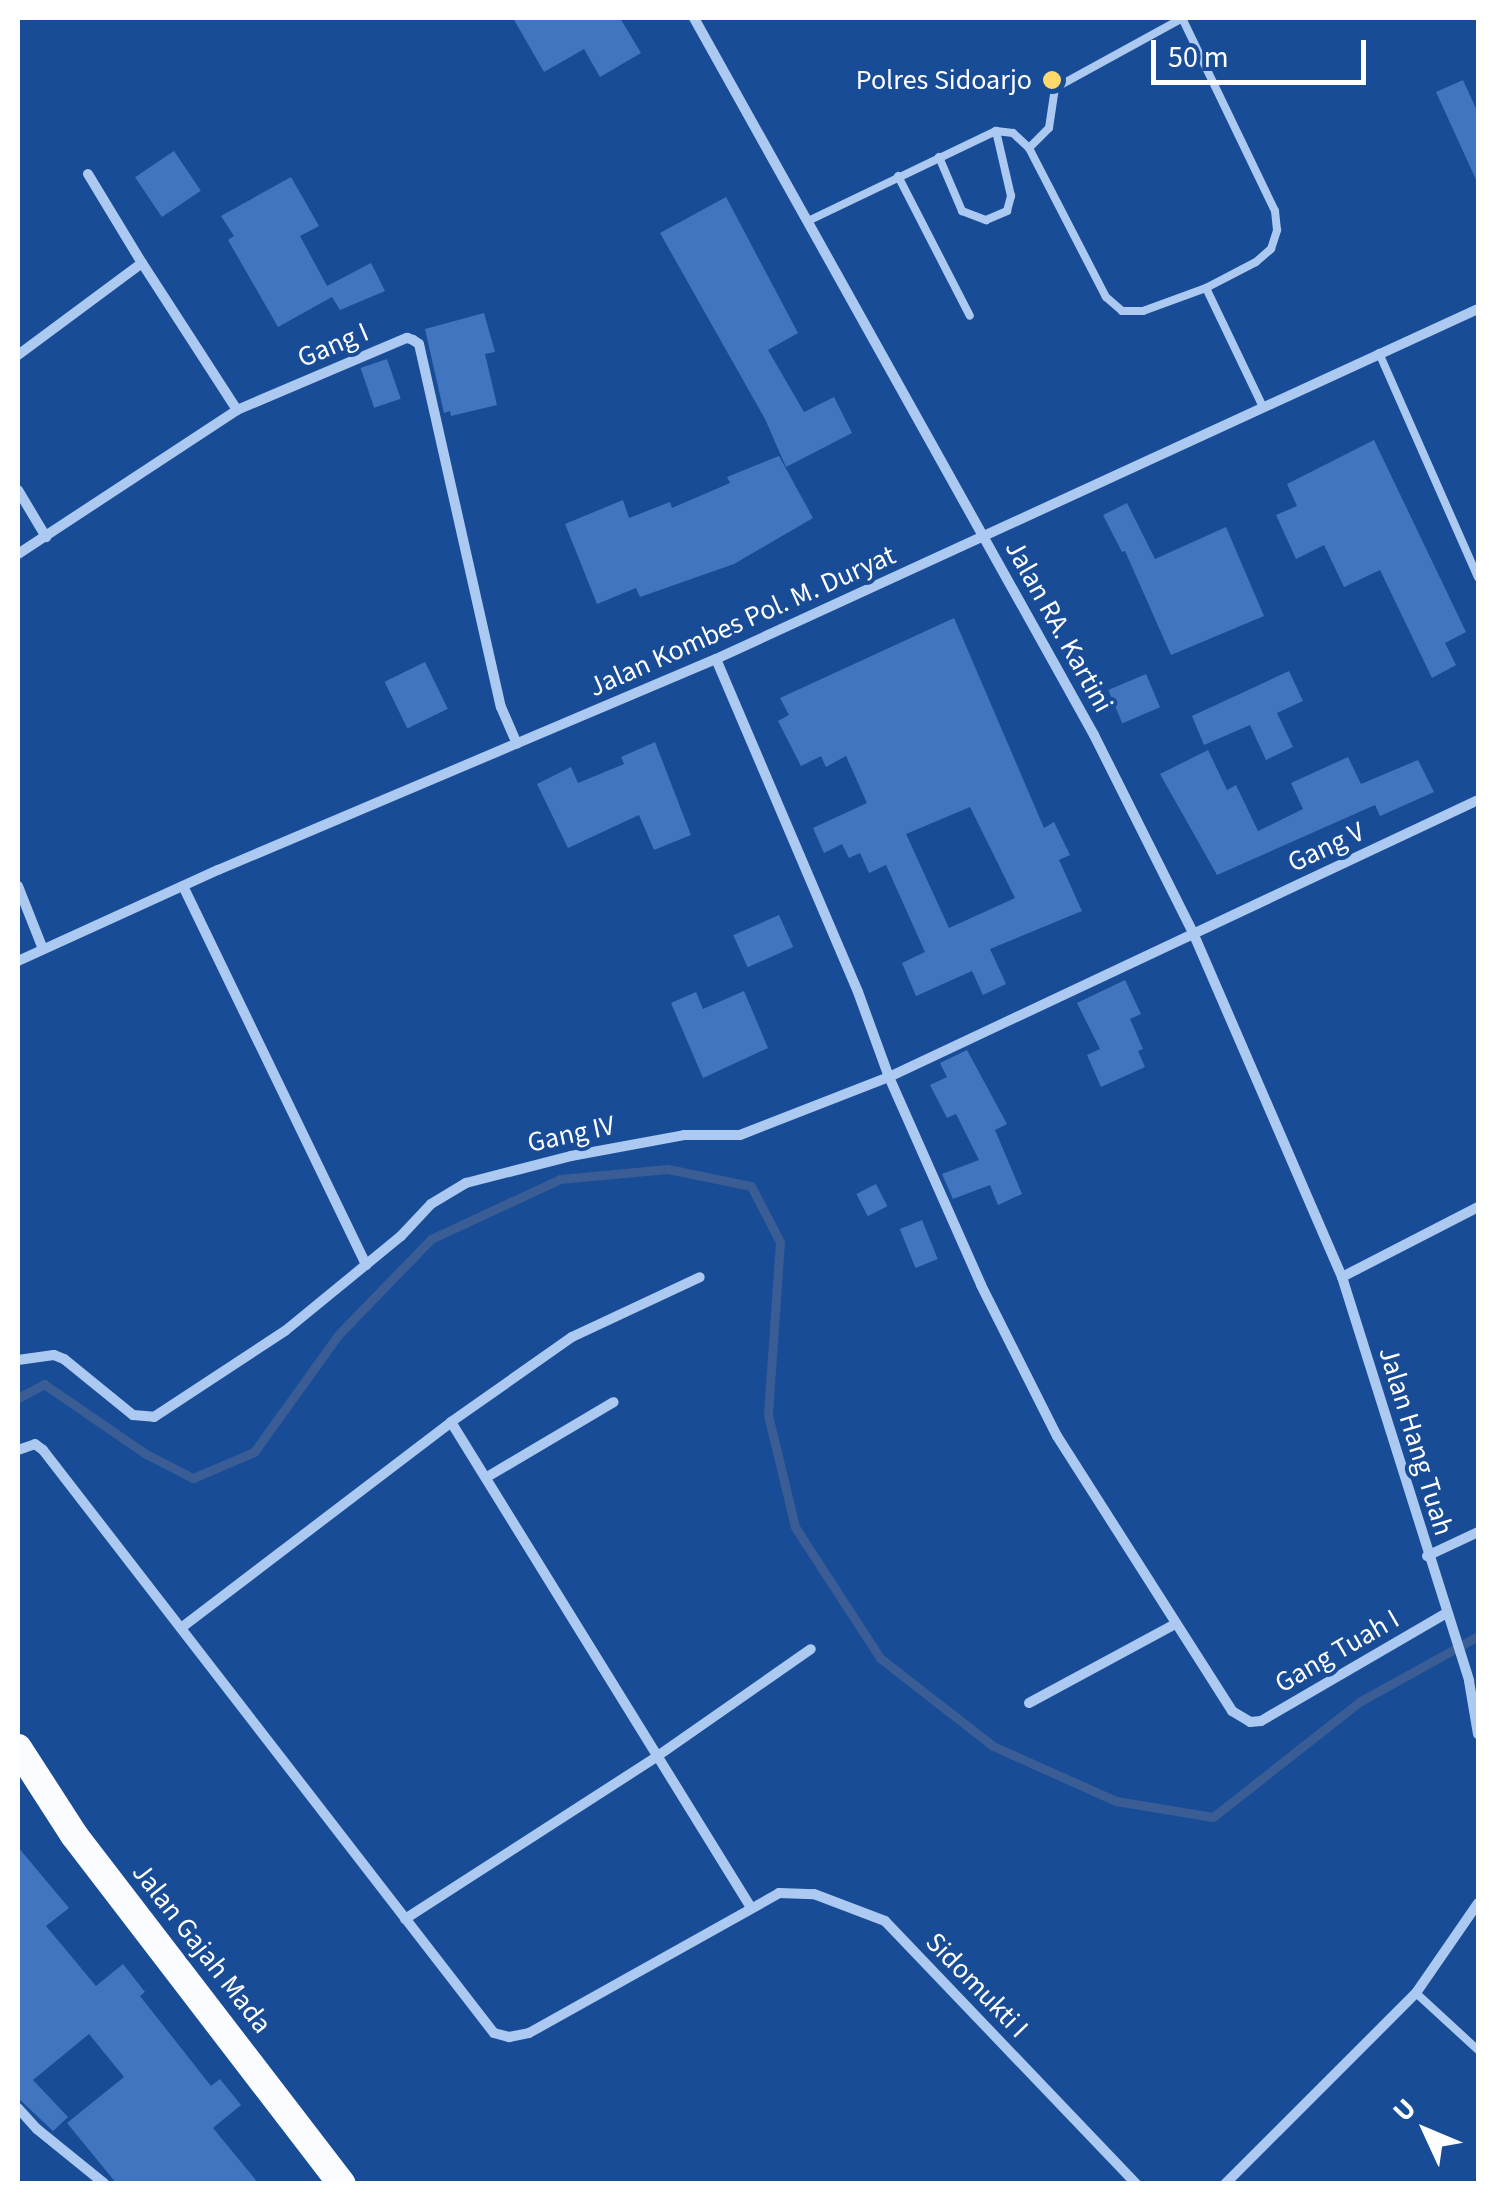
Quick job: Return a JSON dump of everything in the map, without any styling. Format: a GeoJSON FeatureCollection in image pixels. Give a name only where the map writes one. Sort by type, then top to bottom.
{"type":"FeatureCollection","features":[{"type":"Feature","properties":{"kind":"highway","name":"Jalan Gajah Mada"},"geometry":{"type":"LineString","coordinates":[[18,1748],[74,1835],[342,2184]]}},
{"type":"Feature","properties":{"kind":"street","name":"Jalan RA. Kartini"},"geometry":{"type":"LineString","coordinates":[[694,18],[1094,735],[1194,935],[1342,1277]]}},
{"type":"Feature","properties":{"kind":"street"},"geometry":{"type":"LineString","coordinates":[[88,174],[237,410]]}},
{"type":"Feature","properties":{"kind":"street"},"geometry":{"type":"LineString","coordinates":[[18,355],[142,263]]}},
{"type":"Feature","properties":{"kind":"street","name":"Jalan Kombes Pol. M. Duryat"},"geometry":{"type":"LineString","coordinates":[[18,961],[183,886],[716,659],[1478,308]]}},
{"type":"Feature","properties":{"kind":"street","name":"Gang I"},"geometry":{"type":"LineString","coordinates":[[18,554],[237,410],[407,338],[419,344],[501,707],[516,744]]}},
{"type":"Feature","properties":{"kind":"street"},"geometry":{"type":"LineString","coordinates":[[18,490],[46,536]]}},
{"type":"Feature","properties":{"kind":"street"},"geometry":{"type":"LineString","coordinates":[[716,659],[858,992],[888,1077],[981,1285],[1057,1436],[1175,1624],[1029,1702]]}},
{"type":"Feature","properties":{"kind":"street","name":"Gang V"},"geometry":{"type":"LineString","coordinates":[[1194,935],[1478,800]]}},
{"type":"Feature","properties":{"kind":"street"},"geometry":{"type":"LineString","coordinates":[[18,886],[43,949]]}},
{"type":"Feature","properties":{"kind":"street"},"geometry":{"type":"LineString","coordinates":[[183,886],[366,1265]]}},
{"type":"Feature","properties":{"kind":"street","name":"Gang IV"},"geometry":{"type":"LineString","coordinates":[[18,1360],[54,1355],[64,1359],[134,1415],[154,1418],[285,1332],[366,1265],[431,1204],[484,1176],[684,1135],[740,1135],[888,1077],[1194,935]]}},
{"type":"Feature","properties":{"kind":"street"},"geometry":{"type":"LineString","coordinates":[[1342,1277],[1478,1206]]}},
{"type":"Feature","properties":{"kind":"street"},"geometry":{"type":"LineString","coordinates":[[181,1628],[451,1422],[572,1338],[700,1277]]}},
{"type":"Feature","properties":{"kind":"street","name":"Jalan Hang Tuah"},"geometry":{"type":"LineString","coordinates":[[1342,1277],[1469,1682],[1478,1734]]}},
{"type":"Feature","properties":{"kind":"street"},"geometry":{"type":"LineString","coordinates":[[487,1477],[614,1402]]}},
{"type":"Feature","properties":{"kind":"street"},"geometry":{"type":"LineString","coordinates":[[451,1422],[750,1906]]}},
{"type":"Feature","properties":{"kind":"street"},"geometry":{"type":"LineString","coordinates":[[18,1450],[35,1444],[43,1450],[405,1920],[658,1756],[811,1648]]}},
{"type":"Feature","properties":{"kind":"street"},"geometry":{"type":"LineString","coordinates":[[1428,1556],[1478,1532]]}},
{"type":"Feature","properties":{"kind":"street","name":"Gang Tuah I"},"geometry":{"type":"LineString","coordinates":[[1175,1624],[1232,1711],[1250,1722],[1261,1721],[1445,1614]]}},
{"type":"Feature","properties":{"kind":"street","name":"Sidomukti I"},"geometry":{"type":"LineString","coordinates":[[405,1920],[483,2024],[509,2036],[529,2032],[750,1906],[778,1893],[814,1894],[885,1921],[1136,2184]]}},
{"type":"Feature","properties":{"kind":"street"},"geometry":{"type":"LineString","coordinates":[[1225,2184],[1416,1993],[1478,1903]]}},
{"type":"Feature","properties":{"kind":"street"},"geometry":{"type":"LineString","coordinates":[[18,2108],[37,2129],[106,2184]]}},
{"type":"Feature","properties":{"kind":"lane"},"geometry":{"type":"LineString","coordinates":[[808,221],[996,132],[1013,133],[1028,148],[1106,297],[1122,310],[1143,310],[1206,288],[1256,262],[1270,248],[1277,230],[1275,212],[1182,18],[1056,88],[1049,128],[1028,148]]}},
{"type":"Feature","properties":{"kind":"lane"},"geometry":{"type":"LineString","coordinates":[[939,157],[962,211],[986,220],[1007,211],[1010,196],[996,132]]}},
{"type":"Feature","properties":{"kind":"lane"},"geometry":{"type":"LineString","coordinates":[[898,176],[970,316]]}},
{"type":"Feature","properties":{"kind":"lane"},"geometry":{"type":"LineString","coordinates":[[1206,288],[1262,405]]}},
{"type":"Feature","properties":{"kind":"lane"},"geometry":{"type":"LineString","coordinates":[[1379,353],[1478,577]]}},
{"type":"Feature","properties":{"kind":"lane"},"geometry":{"type":"LineString","coordinates":[[1416,1993],[1478,2050]]}},
{"type":"Feature","properties":{"kind":"building"},"geometry":{"type":"Polygon","coordinates":[[[513,18],[620,18],[641,53],[600,77],[584,49],[544,72],[513,18]]]}},
{"type":"Feature","properties":{"kind":"building"},"geometry":{"type":"Polygon","coordinates":[[[1463,80],[1478,113],[1478,184],[1436,92],[1463,80]]]}},
{"type":"Feature","properties":{"kind":"building"},"geometry":{"type":"Polygon","coordinates":[[[174,151],[201,191],[162,217],[135,177],[174,151]]]}},
{"type":"Feature","properties":{"kind":"building"},"geometry":{"type":"Polygon","coordinates":[[[291,177],[319,226],[300,236],[327,286],[371,263],[385,291],[340,310],[332,297],[278,327],[228,240],[234,236],[221,216],[291,177]]]}},
{"type":"Feature","properties":{"kind":"building"},"geometry":{"type":"Polygon","coordinates":[[[726,197],[798,333],[768,350],[804,412],[834,397],[852,433],[786,467],[765,419],[660,233],[726,197]]]}},
{"type":"Feature","properties":{"kind":"building"},"geometry":{"type":"Polygon","coordinates":[[[484,313],[495,352],[485,354],[497,405],[451,416],[450,411],[444,413],[425,329],[484,313]]]}},
{"type":"Feature","properties":{"kind":"building"},"geometry":{"type":"Polygon","coordinates":[[[387,359],[401,399],[374,408],[361,368],[387,359]]]}},
{"type":"Feature","properties":{"kind":"building"},"geometry":{"type":"Polygon","coordinates":[[[1374,440],[1466,632],[1445,643],[1456,665],[1432,678],[1380,570],[1344,587],[1324,545],[1296,559],[1276,515],[1297,506],[1287,484],[1374,440]]]}},
{"type":"Feature","properties":{"kind":"building"},"geometry":{"type":"Polygon","coordinates":[[[779,456],[813,518],[734,564],[640,597],[636,588],[597,604],[565,524],[623,500],[629,518],[670,502],[672,508],[730,483],[727,477],[779,456]]]}},
{"type":"Feature","properties":{"kind":"building"},"geometry":{"type":"Polygon","coordinates":[[[1127,503],[1155,559],[1226,527],[1264,616],[1171,655],[1125,551],[1122,552],[1103,515],[1127,503]]]}},
{"type":"Feature","properties":{"kind":"building"},"geometry":{"type":"Polygon","coordinates":[[[954,618],[1044,828],[1054,822],[1070,855],[1059,860],[1082,911],[990,949],[1006,984],[983,995],[972,971],[916,996],[902,963],[925,952],[886,865],[869,873],[860,853],[849,858],[842,844],[824,853],[813,828],[867,803],[846,756],[826,767],[821,756],[801,766],[778,721],[789,715],[780,698],[954,618]],[[970,807],[906,834],[949,928],[1015,898],[970,807]]]}},
{"type":"Feature","properties":{"kind":"building"},"geometry":{"type":"Polygon","coordinates":[[[425,662],[448,709],[407,728],[385,682],[425,662]]]}},
{"type":"Feature","properties":{"kind":"building"},"geometry":{"type":"Polygon","coordinates":[[[1289,671],[1303,701],[1277,713],[1293,747],[1266,760],[1250,725],[1204,745],[1192,716],[1289,671]]]}},
{"type":"Feature","properties":{"kind":"building"},"geometry":{"type":"Polygon","coordinates":[[[1146,674],[1160,707],[1122,723],[1108,690],[1146,674]]]}},
{"type":"Feature","properties":{"kind":"building"},"geometry":{"type":"Polygon","coordinates":[[[655,742],[691,835],[654,850],[639,815],[568,848],[537,784],[571,767],[578,783],[624,764],[621,757],[655,742]]]}},
{"type":"Feature","properties":{"kind":"building"},"geometry":{"type":"Polygon","coordinates":[[[1208,750],[1227,790],[1236,785],[1258,831],[1303,809],[1291,783],[1348,757],[1361,784],[1418,760],[1434,792],[1380,816],[1375,805],[1217,875],[1160,774],[1208,750]]]}},
{"type":"Feature","properties":{"kind":"building"},"geometry":{"type":"Polygon","coordinates":[[[779,915],[793,947],[748,967],[733,935],[779,915]]]}},
{"type":"Feature","properties":{"kind":"building"},"geometry":{"type":"Polygon","coordinates":[[[1125,980],[1141,1014],[1130,1019],[1143,1049],[1138,1051],[1145,1067],[1101,1087],[1087,1055],[1100,1049],[1077,1003],[1125,980]]]}},
{"type":"Feature","properties":{"kind":"building"},"geometry":{"type":"Polygon","coordinates":[[[744,991],[768,1048],[703,1078],[671,1003],[696,992],[703,1009],[744,991]]]}},
{"type":"Feature","properties":{"kind":"building"},"geometry":{"type":"Polygon","coordinates":[[[967,1050],[1007,1124],[995,1130],[1022,1194],[998,1205],[990,1185],[953,1199],[942,1174],[979,1160],[956,1114],[947,1118],[930,1085],[947,1077],[940,1063],[967,1050]]]}},
{"type":"Feature","properties":{"kind":"building"},"geometry":{"type":"Polygon","coordinates":[[[876,1184],[887,1206],[868,1216],[856,1194],[876,1184]]]}},
{"type":"Feature","properties":{"kind":"building"},"geometry":{"type":"Polygon","coordinates":[[[922,1220],[938,1259],[915,1268],[900,1229],[922,1220]]]}},
{"type":"Feature","properties":{"kind":"building"},"geometry":{"type":"Polygon","coordinates":[[[18,1847],[69,1908],[46,1926],[96,1986],[123,1964],[145,1992],[140,1996],[211,2086],[220,2079],[241,2105],[213,2128],[259,2184],[117,2184],[67,2123],[124,2077],[89,2034],[33,2080],[68,2117],[53,2131],[18,2098],[18,1847]]]}},
{"type":"Feature","properties":{"kind":"waterway"},"geometry":{"type":"LineString","coordinates":[[18,1398],[44,1384],[146,1454],[193,1478],[254,1452],[338,1335],[431,1239],[560,1179],[668,1169],[751,1186],[780,1242],[768,1415],[795,1527],[880,1658],[993,1746],[1116,1801],[1213,1817],[1359,1702],[1478,1636]]}},
{"type":"Feature","properties":{"kind":"place","name":"Polres Sidoarjo"},"geometry":{"type":"Point","coordinates":[1052,80]}}]}
